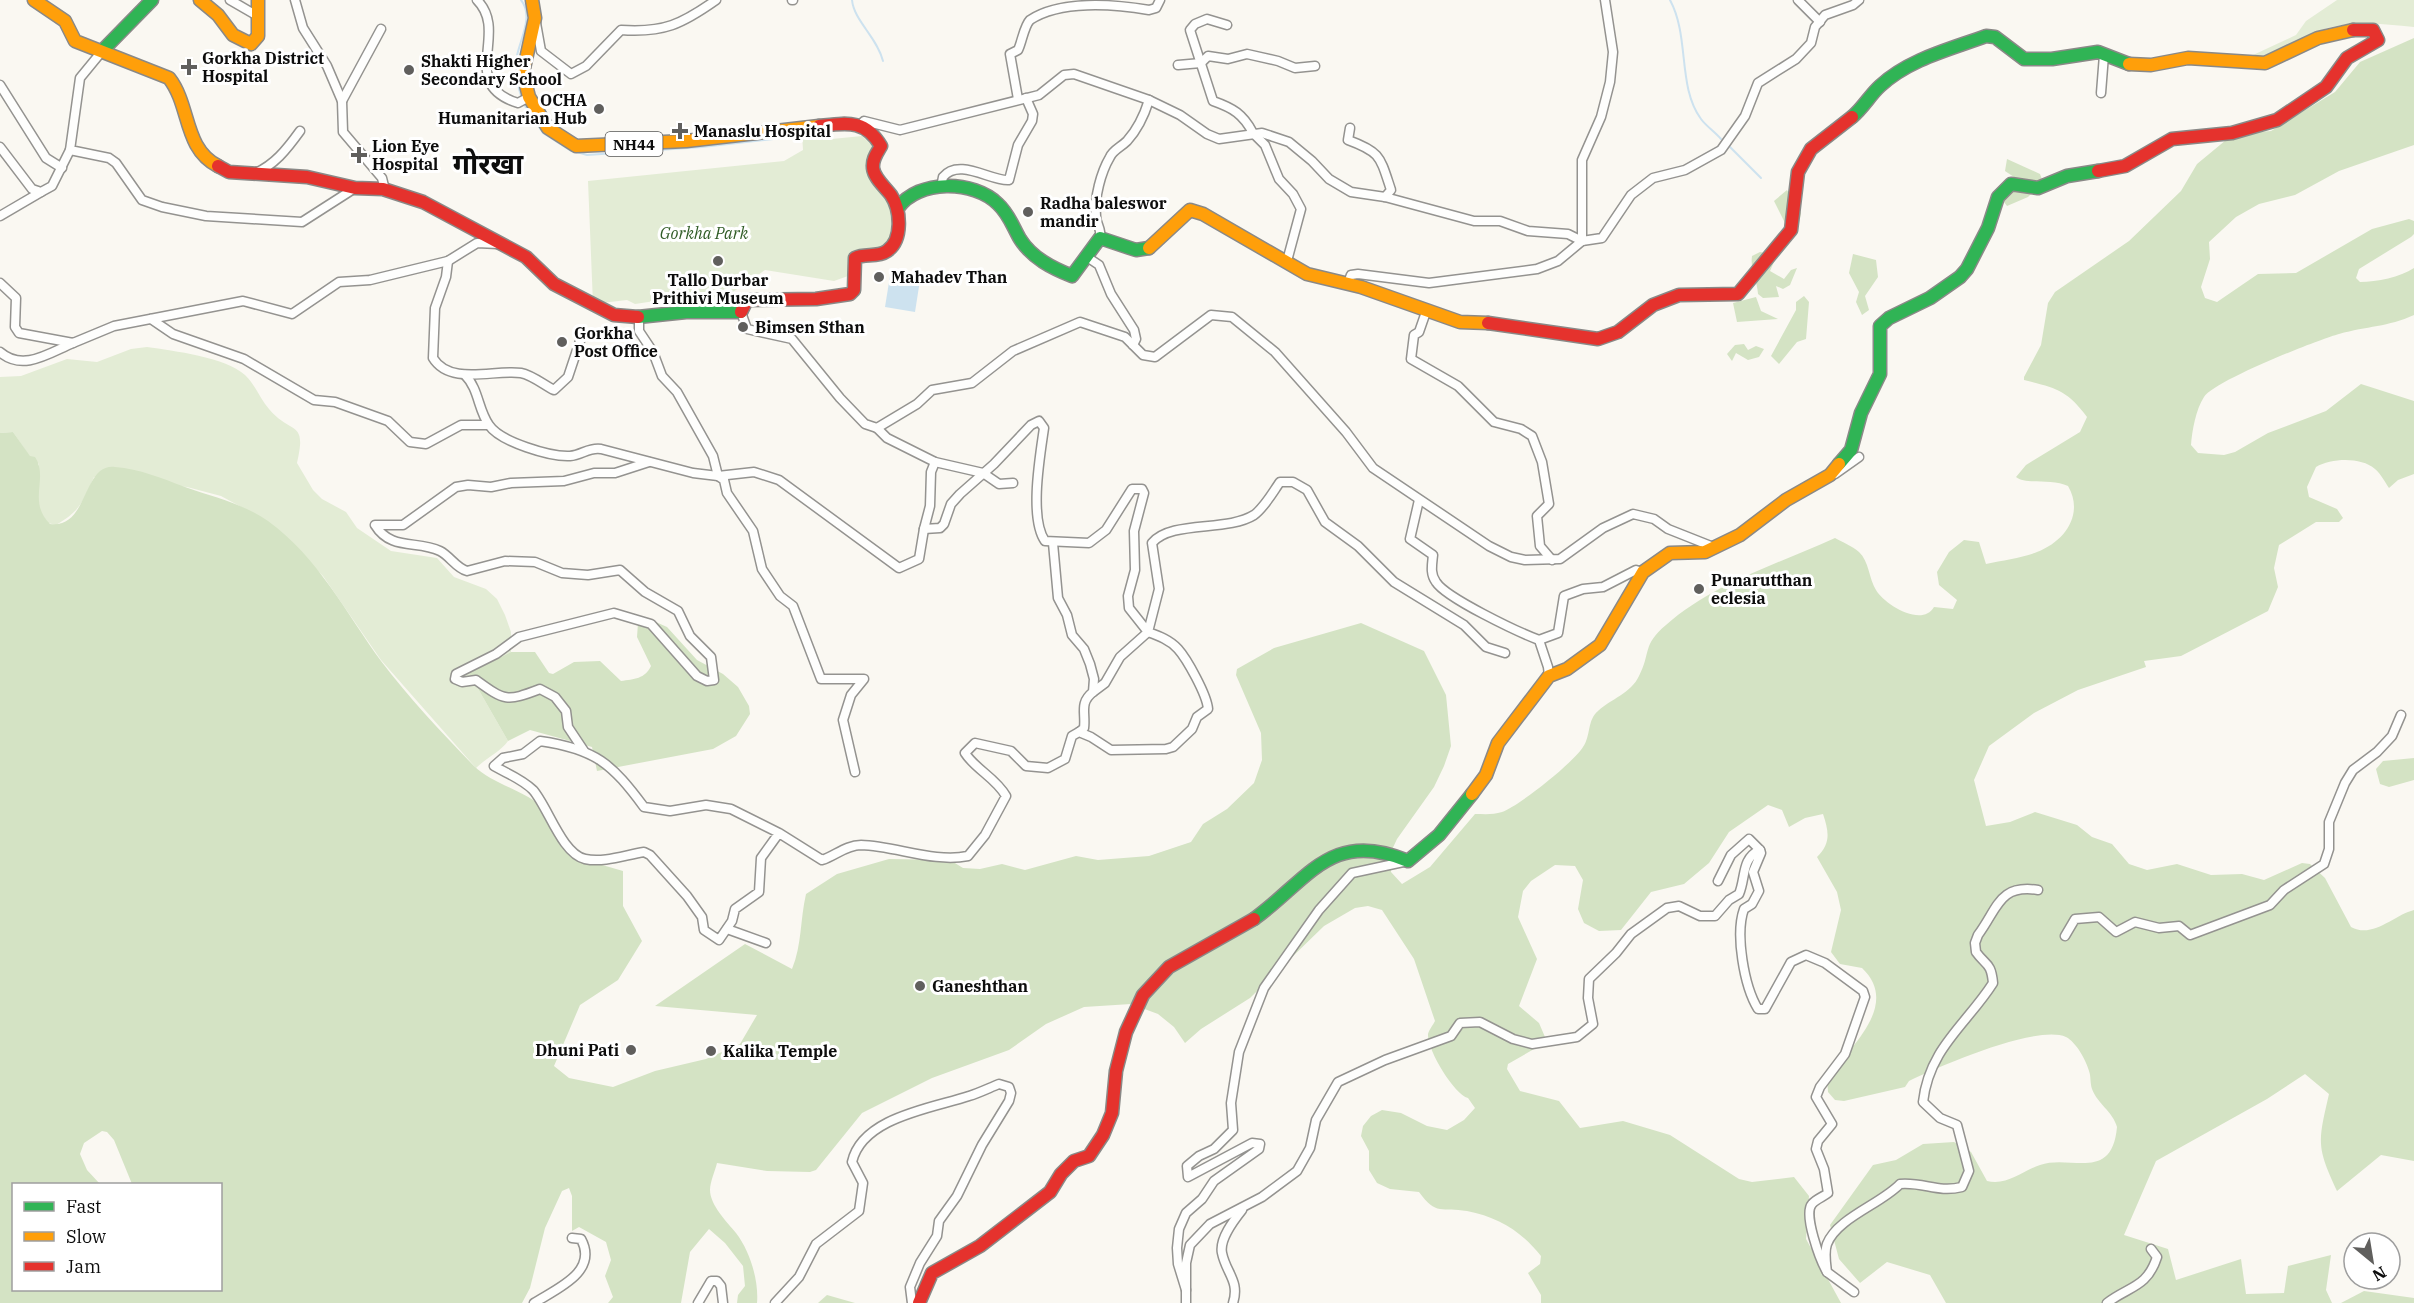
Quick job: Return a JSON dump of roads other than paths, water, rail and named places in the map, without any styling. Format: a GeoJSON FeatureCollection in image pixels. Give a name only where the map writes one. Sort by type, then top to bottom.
{"type":"FeatureCollection","features":[{"type":"Feature","properties":{"kind":"street"},"geometry":{"type":"LineString","coordinates":[[34,0],[65,21],[75,40],[170,78],[176,87],[193,139],[204,159],[229,172],[306,177],[355,188],[385,190],[457,218],[499,244],[526,257],[546,278],[614,315],[639,317],[686,312],[741,312]]}},
{"type":"Feature","properties":{"kind":"street"},"geometry":{"type":"LineString","coordinates":[[0,216],[52,186],[70,150],[80,78],[93,59],[152,0]]}},
{"type":"Feature","properties":{"kind":"street"},"geometry":{"type":"LineString","coordinates":[[200,0],[218,15],[233,35],[252,44],[258,36],[256,15],[258,0]]}},
{"type":"Feature","properties":{"kind":"street"},"geometry":{"type":"LineString","coordinates":[[230,0],[256,15]]}},
{"type":"Feature","properties":{"kind":"street"},"geometry":{"type":"LineString","coordinates":[[295,0],[303,28],[327,66],[342,101],[343,132],[382,178],[385,190]]}},
{"type":"Feature","properties":{"kind":"street"},"geometry":{"type":"LineString","coordinates":[[477,0],[484,8],[488,21],[489,84],[502,98],[518,103],[529,97]]}},
{"type":"Feature","properties":{"kind":"street","name":"NH44"},"geometry":{"type":"LineString","coordinates":[[532,0],[535,18],[524,67],[529,97],[548,128],[560,138],[582,147],[686,141],[851,123],[860,126]]}},
{"type":"Feature","properties":{"kind":"street"},"geometry":{"type":"LineString","coordinates":[[535,18],[541,51],[571,74],[586,66],[621,30],[659,31],[694,15],[716,0]]}},
{"type":"Feature","properties":{"kind":"street"},"geometry":{"type":"LineString","coordinates":[[941,187],[943,177],[951,171],[972,170],[1009,180],[1018,145],[1032,121],[1033,114],[1022,98],[1010,54],[1018,50],[1029,21],[1053,7],[1093,2],[1149,10],[1156,8],[1160,0]]}},
{"type":"Feature","properties":{"kind":"street"},"geometry":{"type":"LineString","coordinates":[[1582,241],[1582,160],[1601,117],[1610,82],[1612,52],[1605,0]]}},
{"type":"Feature","properties":{"kind":"street"},"geometry":{"type":"LineString","coordinates":[[1798,0],[1820,22]]}},
{"type":"Feature","properties":{"kind":"street"},"geometry":{"type":"LineString","coordinates":[[1348,283],[1351,275],[1358,274],[1429,283],[1537,269],[1558,261],[1582,241],[1602,238],[1631,195],[1653,178],[1685,170],[1721,150],[1745,116],[1758,83],[1796,59],[1811,43],[1825,15],[1853,5],[1859,0]]}},
{"type":"Feature","properties":{"kind":"street"},"geometry":{"type":"LineString","coordinates":[[1227,25],[1207,19],[1190,30],[1213,101],[1233,108],[1245,119],[1253,134],[1265,145],[1279,179],[1299,201],[1301,209],[1287,261]]}},
{"type":"Feature","properties":{"kind":"street"},"geometry":{"type":"LineString","coordinates":[[342,101],[360,69],[367,50],[381,29]]}},
{"type":"Feature","properties":{"kind":"street"},"geometry":{"type":"LineString","coordinates":[[1100,238],[1123,249],[1146,250],[1155,246],[1179,217],[1190,210],[1203,214],[1307,274],[1348,283],[1460,322],[1486,322],[1576,338],[1598,339],[1618,332],[1653,305],[1679,295],[1738,294],[1791,230],[1798,171],[1803,159],[1811,149],[1856,114],[1881,85],[1923,59],[1986,36],[1995,37],[2024,58],[2052,59],[2098,52],[2131,65],[2151,65],[2188,58],[2265,63],[2318,38],[2345,30],[2373,30],[2378,40],[2347,58],[2326,87],[2277,120],[2232,133],[2172,139],[2125,166],[2067,176],[2038,188],[2011,184],[1998,197],[1989,228],[1967,269],[1930,298],[1889,318],[1880,326],[1878,338],[1880,374],[1861,413],[1851,450],[1830,475]]}},
{"type":"Feature","properties":{"kind":"street"},"geometry":{"type":"LineString","coordinates":[[1178,66],[1201,63],[1208,56],[1227,58],[1247,54],[1278,61],[1295,68],[1316,66]]}},
{"type":"Feature","properties":{"kind":"street"},"geometry":{"type":"LineString","coordinates":[[2101,93],[2104,55]]}},
{"type":"Feature","properties":{"kind":"street"},"geometry":{"type":"LineString","coordinates":[[1013,483],[999,483],[983,473],[935,462],[887,438],[877,428],[865,424],[819,375],[792,339],[747,329],[741,312],[747,300],[816,299],[853,293],[855,258],[861,255],[881,255],[891,247],[898,233],[898,208],[889,189],[873,170],[873,160],[881,146],[873,133],[860,126],[864,121],[900,130],[1039,95],[1064,75],[1074,74],[1149,100],[1180,115],[1207,134],[1219,139],[1262,133],[1289,142],[1329,179],[1351,192],[1385,197],[1474,221],[1500,221],[1528,231],[1568,234],[1582,241]]}},
{"type":"Feature","properties":{"kind":"street"},"geometry":{"type":"LineString","coordinates":[[0,86],[46,158],[62,168]]}},
{"type":"Feature","properties":{"kind":"street"},"geometry":{"type":"LineString","coordinates":[[898,208],[908,194],[919,189],[954,186],[983,192],[1004,209],[1026,247],[1052,269],[1072,276],[1100,238],[1101,231],[1096,223],[1095,208],[1100,182],[1110,156],[1125,143],[1142,122],[1149,100]]}},
{"type":"Feature","properties":{"kind":"street"},"geometry":{"type":"LineString","coordinates":[[1350,128],[1348,140],[1372,149],[1382,162],[1391,190],[1385,197]]}},
{"type":"Feature","properties":{"kind":"street"},"geometry":{"type":"LineString","coordinates":[[251,175],[266,169],[288,148],[300,130]]}},
{"type":"Feature","properties":{"kind":"street"},"geometry":{"type":"LineString","coordinates":[[0,147],[32,189],[41,192]]}},
{"type":"Feature","properties":{"kind":"street"},"geometry":{"type":"LineString","coordinates":[[70,150],[109,158],[116,163],[142,200],[162,207],[206,216],[303,222],[355,188]]}},
{"type":"Feature","properties":{"kind":"street"},"geometry":{"type":"LineString","coordinates":[[889,189],[908,194]]}},
{"type":"Feature","properties":{"kind":"street"},"geometry":{"type":"LineString","coordinates":[[0,352],[9,360],[20,362],[114,326],[243,301],[292,314],[339,282],[370,280],[448,261],[477,243],[499,244]]}},
{"type":"Feature","properties":{"kind":"street"},"geometry":{"type":"LineString","coordinates":[[1087,257],[1099,265],[1119,310],[1134,330],[1136,339],[1133,345]]}},
{"type":"Feature","properties":{"kind":"street"},"geometry":{"type":"LineString","coordinates":[[448,261],[446,277],[435,308],[432,358],[444,369],[465,375],[523,373],[554,390],[568,377],[581,338]]}},
{"type":"Feature","properties":{"kind":"street"},"geometry":{"type":"LineString","coordinates":[[0,283],[16,298],[15,327],[19,333],[73,343]]}},
{"type":"Feature","properties":{"kind":"street"},"geometry":{"type":"LineString","coordinates":[[1427,309],[1419,332],[1414,335],[1411,359],[1458,386],[1494,422],[1521,429],[1532,436],[1542,462],[1549,504],[1537,516],[1540,546],[1552,561]]}},
{"type":"Feature","properties":{"kind":"street"},"geometry":{"type":"LineString","coordinates":[[877,428],[917,404],[932,390],[972,382],[1012,351],[1060,328],[1080,322],[1125,337],[1143,355],[1155,357],[1211,315],[1232,317],[1275,351],[1346,432],[1366,462],[1419,500],[1511,557],[1552,561],[1560,559],[1624,516],[1633,514],[1654,519],[1668,529],[1716,548]]}},
{"type":"Feature","properties":{"kind":"street"},"geometry":{"type":"LineString","coordinates":[[639,317],[639,331],[653,352],[662,376],[677,392],[713,456],[718,476],[724,480],[727,493],[753,531],[762,569],[780,596],[793,606],[821,679],[864,679],[851,694],[843,720],[855,772]]}},
{"type":"Feature","properties":{"kind":"street"},"geometry":{"type":"LineString","coordinates":[[151,319],[173,334],[244,359],[314,400],[334,402],[388,421],[410,442],[426,444],[461,425],[488,425],[520,446],[561,456],[574,456],[592,448],[718,476],[754,472],[779,480],[899,568],[919,559],[930,506],[931,472],[935,462]]}},
{"type":"Feature","properties":{"kind":"street"},"geometry":{"type":"LineString","coordinates":[[465,375],[476,391],[488,425]]}},
{"type":"Feature","properties":{"kind":"street"},"geometry":{"type":"LineString","coordinates":[[924,529],[940,528],[944,525],[951,504],[1031,425],[1039,421],[1042,423],[1038,519],[1045,541],[1089,543],[1095,540],[1119,513],[1132,489],[1142,489],[1144,493],[1134,531],[1135,570],[1128,596],[1129,608],[1148,632],[1165,639],[1179,649],[1205,698],[1208,709],[1197,717],[1192,729],[1173,747],[1166,749],[1111,750],[1079,732]]}},
{"type":"Feature","properties":{"kind":"street"},"geometry":{"type":"LineString","coordinates":[[1186,1290],[1178,1264],[1177,1248],[1179,1229],[1186,1213],[1202,1199],[1214,1181],[1259,1149],[1260,1144],[1252,1143],[1188,1177],[1187,1166],[1198,1156],[1214,1149],[1233,1130],[1231,1103],[1236,1084],[1239,1052],[1264,988],[1319,910],[1352,873],[1408,861],[1440,835],[1456,810],[1486,775],[1498,743],[1549,676],[1567,669],[1600,645],[1643,572],[1670,553],[1705,552],[1740,536],[1786,500],[1835,474],[1859,457]]}},
{"type":"Feature","properties":{"kind":"street"},"geometry":{"type":"LineString","coordinates":[[584,751],[568,727],[566,711],[555,697],[540,689],[518,697],[501,698],[476,680],[462,682],[455,679],[456,674],[496,654],[519,637],[614,613],[651,624],[697,676],[706,681],[714,680],[711,657],[690,636],[678,611],[645,592],[620,570],[588,575],[562,573],[535,562],[505,561],[467,571],[442,552],[430,547],[396,544],[375,525],[403,525],[456,487],[468,485],[491,487],[511,483],[564,481],[594,473],[615,473],[649,462]]}},
{"type":"Feature","properties":{"kind":"street"},"geometry":{"type":"LineString","coordinates":[[779,833],[760,858],[759,892],[735,909],[728,929],[719,940],[704,930],[702,917],[687,896],[650,855],[644,852],[597,860],[582,858],[570,850],[534,791],[522,781],[494,766],[503,758],[523,754],[540,741],[567,745],[610,765],[644,807],[670,811],[706,805],[731,809],[779,833],[822,860],[844,849],[860,845],[947,857],[968,856],[986,835],[1006,796],[965,753],[975,743],[988,744],[1011,751],[1026,766],[1048,768],[1065,759],[1072,736],[1084,728],[1085,698],[1105,683],[1120,657],[1148,632],[1159,589],[1152,543],[1164,534],[1216,526],[1254,515],[1280,482],[1293,482],[1307,490],[1325,522],[1358,546],[1394,582],[1464,625],[1486,647],[1505,653]]}},
{"type":"Feature","properties":{"kind":"street"},"geometry":{"type":"LineString","coordinates":[[1419,500],[1410,539],[1433,555],[1431,574],[1437,585],[1482,613],[1539,640],[1558,633],[1564,596],[1583,589],[1603,587],[1636,570],[1643,572]]}},
{"type":"Feature","properties":{"kind":"street"},"geometry":{"type":"LineString","coordinates":[[1053,543],[1058,598],[1067,615],[1072,635],[1084,649],[1090,664],[1094,679],[1093,692]]}},
{"type":"Feature","properties":{"kind":"street"},"geometry":{"type":"LineString","coordinates":[[1539,640],[1549,676]]}},
{"type":"Feature","properties":{"kind":"street"},"geometry":{"type":"LineString","coordinates":[[2065,936],[2075,919],[2098,917],[2116,932],[2135,922],[2159,928],[2179,926],[2190,935],[2270,904],[2284,890],[2324,864],[2328,849],[2330,822],[2345,783],[2353,770],[2377,752],[2392,736],[2401,716]]}},
{"type":"Feature","properties":{"kind":"street"},"geometry":{"type":"LineString","coordinates":[[1718,881],[1738,847],[1749,839],[1760,850]]}},
{"type":"Feature","properties":{"kind":"street"},"geometry":{"type":"LineString","coordinates":[[919,1303],[932,1273],[980,1246],[1050,1192],[1061,1174],[1074,1161],[1089,1156],[1103,1135],[1112,1113],[1116,1071],[1126,1032],[1143,995],[1169,966],[1256,918],[1322,861],[1363,849],[1387,852],[1408,861]]}},
{"type":"Feature","properties":{"kind":"street"},"geometry":{"type":"LineString","coordinates":[[1186,1303],[1186,1263],[1191,1245],[1210,1224],[1262,1197],[1297,1171],[1310,1148],[1317,1120],[1338,1082],[1385,1060],[1451,1036],[1460,1023],[1480,1022],[1513,1040],[1532,1044],[1577,1037],[1593,1024],[1588,998],[1589,979],[1616,953],[1631,934],[1667,908],[1679,906],[1700,916],[1715,916],[1724,905],[1739,894],[1745,865],[1755,852],[1760,850]]}},
{"type":"Feature","properties":{"kind":"street"},"geometry":{"type":"LineString","coordinates":[[1760,850],[1754,872],[1759,891],[1752,904],[1744,909],[1739,931],[1750,995],[1758,1009],[1765,1009],[1791,962],[1806,955],[1825,963],[1863,991],[1865,997],[1845,1054],[1816,1097],[1832,1124],[1818,1141],[1816,1149],[1824,1169],[1828,1193],[1811,1205],[1808,1214],[1820,1260],[1827,1272],[1854,1292]]}},
{"type":"Feature","properties":{"kind":"street"},"geometry":{"type":"LineString","coordinates":[[1827,1272],[1827,1244],[1835,1233],[1860,1212],[1889,1196],[1900,1184],[1915,1183],[1944,1191],[1962,1187],[1969,1171],[1957,1125],[1940,1118],[1923,1102],[1924,1091],[1943,1045],[1993,983],[1992,971],[1986,959],[1976,952],[1975,943],[1978,935],[2007,892],[2016,888],[2038,890]]}},
{"type":"Feature","properties":{"kind":"street"},"geometry":{"type":"LineString","coordinates":[[728,929],[766,943]]}},
{"type":"Feature","properties":{"kind":"street"},"geometry":{"type":"LineString","coordinates":[[775,1303],[799,1277],[816,1244],[860,1211],[863,1183],[852,1162],[861,1143],[890,1122],[919,1108],[971,1096],[999,1084],[1009,1088],[1011,1093],[1009,1101],[982,1145],[957,1196],[939,1221],[937,1236],[920,1263],[910,1287],[912,1303]]}},
{"type":"Feature","properties":{"kind":"street"},"geometry":{"type":"LineString","coordinates":[[1233,1303],[1236,1286],[1221,1252],[1223,1242],[1244,1207]]}},
{"type":"Feature","properties":{"kind":"street"},"geometry":{"type":"LineString","coordinates":[[534,1303],[566,1286],[576,1275],[584,1259],[586,1248],[581,1239],[572,1238]]}},
{"type":"Feature","properties":{"kind":"street"},"geometry":{"type":"LineString","coordinates":[[2107,1303],[2122,1291],[2139,1286],[2152,1271],[2157,1257],[2151,1249]]}},
{"type":"Feature","properties":{"kind":"street"},"geometry":{"type":"LineString","coordinates":[[698,1303],[711,1281],[717,1281],[721,1286],[723,1303]]}},
{"type":"Feature","properties":{"kind":"water"},"geometry":{"type":"Polygon","coordinates":[[[890,276],[920,280],[915,312],[885,307],[890,276]]]}},
{"type":"Feature","properties":{"kind":"waterway"},"geometry":{"type":"LineString","coordinates":[[521,0],[525,7],[526,22],[516,66],[522,99]]}},
{"type":"Feature","properties":{"kind":"waterway"},"geometry":{"type":"LineString","coordinates":[[852,0],[857,15],[876,44],[883,61]]}},
{"type":"Feature","properties":{"kind":"waterway"},"geometry":{"type":"LineString","coordinates":[[1670,0],[1680,30],[1686,77],[1694,106],[1703,122],[1721,139]]}},
{"type":"Feature","properties":{"kind":"waterway"},"geometry":{"type":"LineString","coordinates":[[525,106],[543,133],[571,151]]}},
{"type":"Feature","properties":{"kind":"waterway"},"geometry":{"type":"LineString","coordinates":[[577,152],[587,155],[702,147],[801,136]]}},
{"type":"Feature","properties":{"kind":"waterway"},"geometry":{"type":"LineString","coordinates":[[1729,146],[1761,178]]}},
{"type":"Feature","properties":{"kind":"place","name":"Gorkha District Hospital"},"geometry":{"type":"Point","coordinates":[189,67]}},
{"type":"Feature","properties":{"kind":"place","name":"Shakti Higher Secondary School"},"geometry":{"type":"Point","coordinates":[409,70]}},
{"type":"Feature","properties":{"kind":"place","name":"OCHA Humanitarian Hub"},"geometry":{"type":"Point","coordinates":[599,109]}},
{"type":"Feature","properties":{"kind":"place","name":"Manaslu Hospital"},"geometry":{"type":"Point","coordinates":[680,131]}},
{"type":"Feature","properties":{"kind":"place","name":"Lion Eye Hospital"},"geometry":{"type":"Point","coordinates":[359,155]}},
{"type":"Feature","properties":{"kind":"place","name":"Radha baleswor mandir"},"geometry":{"type":"Point","coordinates":[1028,212]}},
{"type":"Feature","properties":{"kind":"place","name":"Tallo Durbar Prithivi Museum"},"geometry":{"type":"Point","coordinates":[718,261]}},
{"type":"Feature","properties":{"kind":"place","name":"Mahadev Than"},"geometry":{"type":"Point","coordinates":[879,277]}},
{"type":"Feature","properties":{"kind":"place","name":"Bimsen Sthan"},"geometry":{"type":"Point","coordinates":[743,327]}},
{"type":"Feature","properties":{"kind":"place","name":"Gorkha Post Office"},"geometry":{"type":"Point","coordinates":[562,342]}},
{"type":"Feature","properties":{"kind":"place","name":"Punarutthan eclesia"},"geometry":{"type":"Point","coordinates":[1699,589]}},
{"type":"Feature","properties":{"kind":"place","name":"Ganeshthan"},"geometry":{"type":"Point","coordinates":[920,986]}},
{"type":"Feature","properties":{"kind":"place","name":"Dhuni Pati"},"geometry":{"type":"Point","coordinates":[631,1050]}},
{"type":"Feature","properties":{"kind":"place","name":"Kalika Temple"},"geometry":{"type":"Point","coordinates":[711,1051]}},
{"type":"Feature","properties":{"kind":"district","name":"गोरखा"},"geometry":{"type":"Point","coordinates":[488,163]}},
{"type":"Feature","properties":{"kind":"park label","name":"Gorkha Park"},"geometry":{"type":"Point","coordinates":[704,233]}}]}
